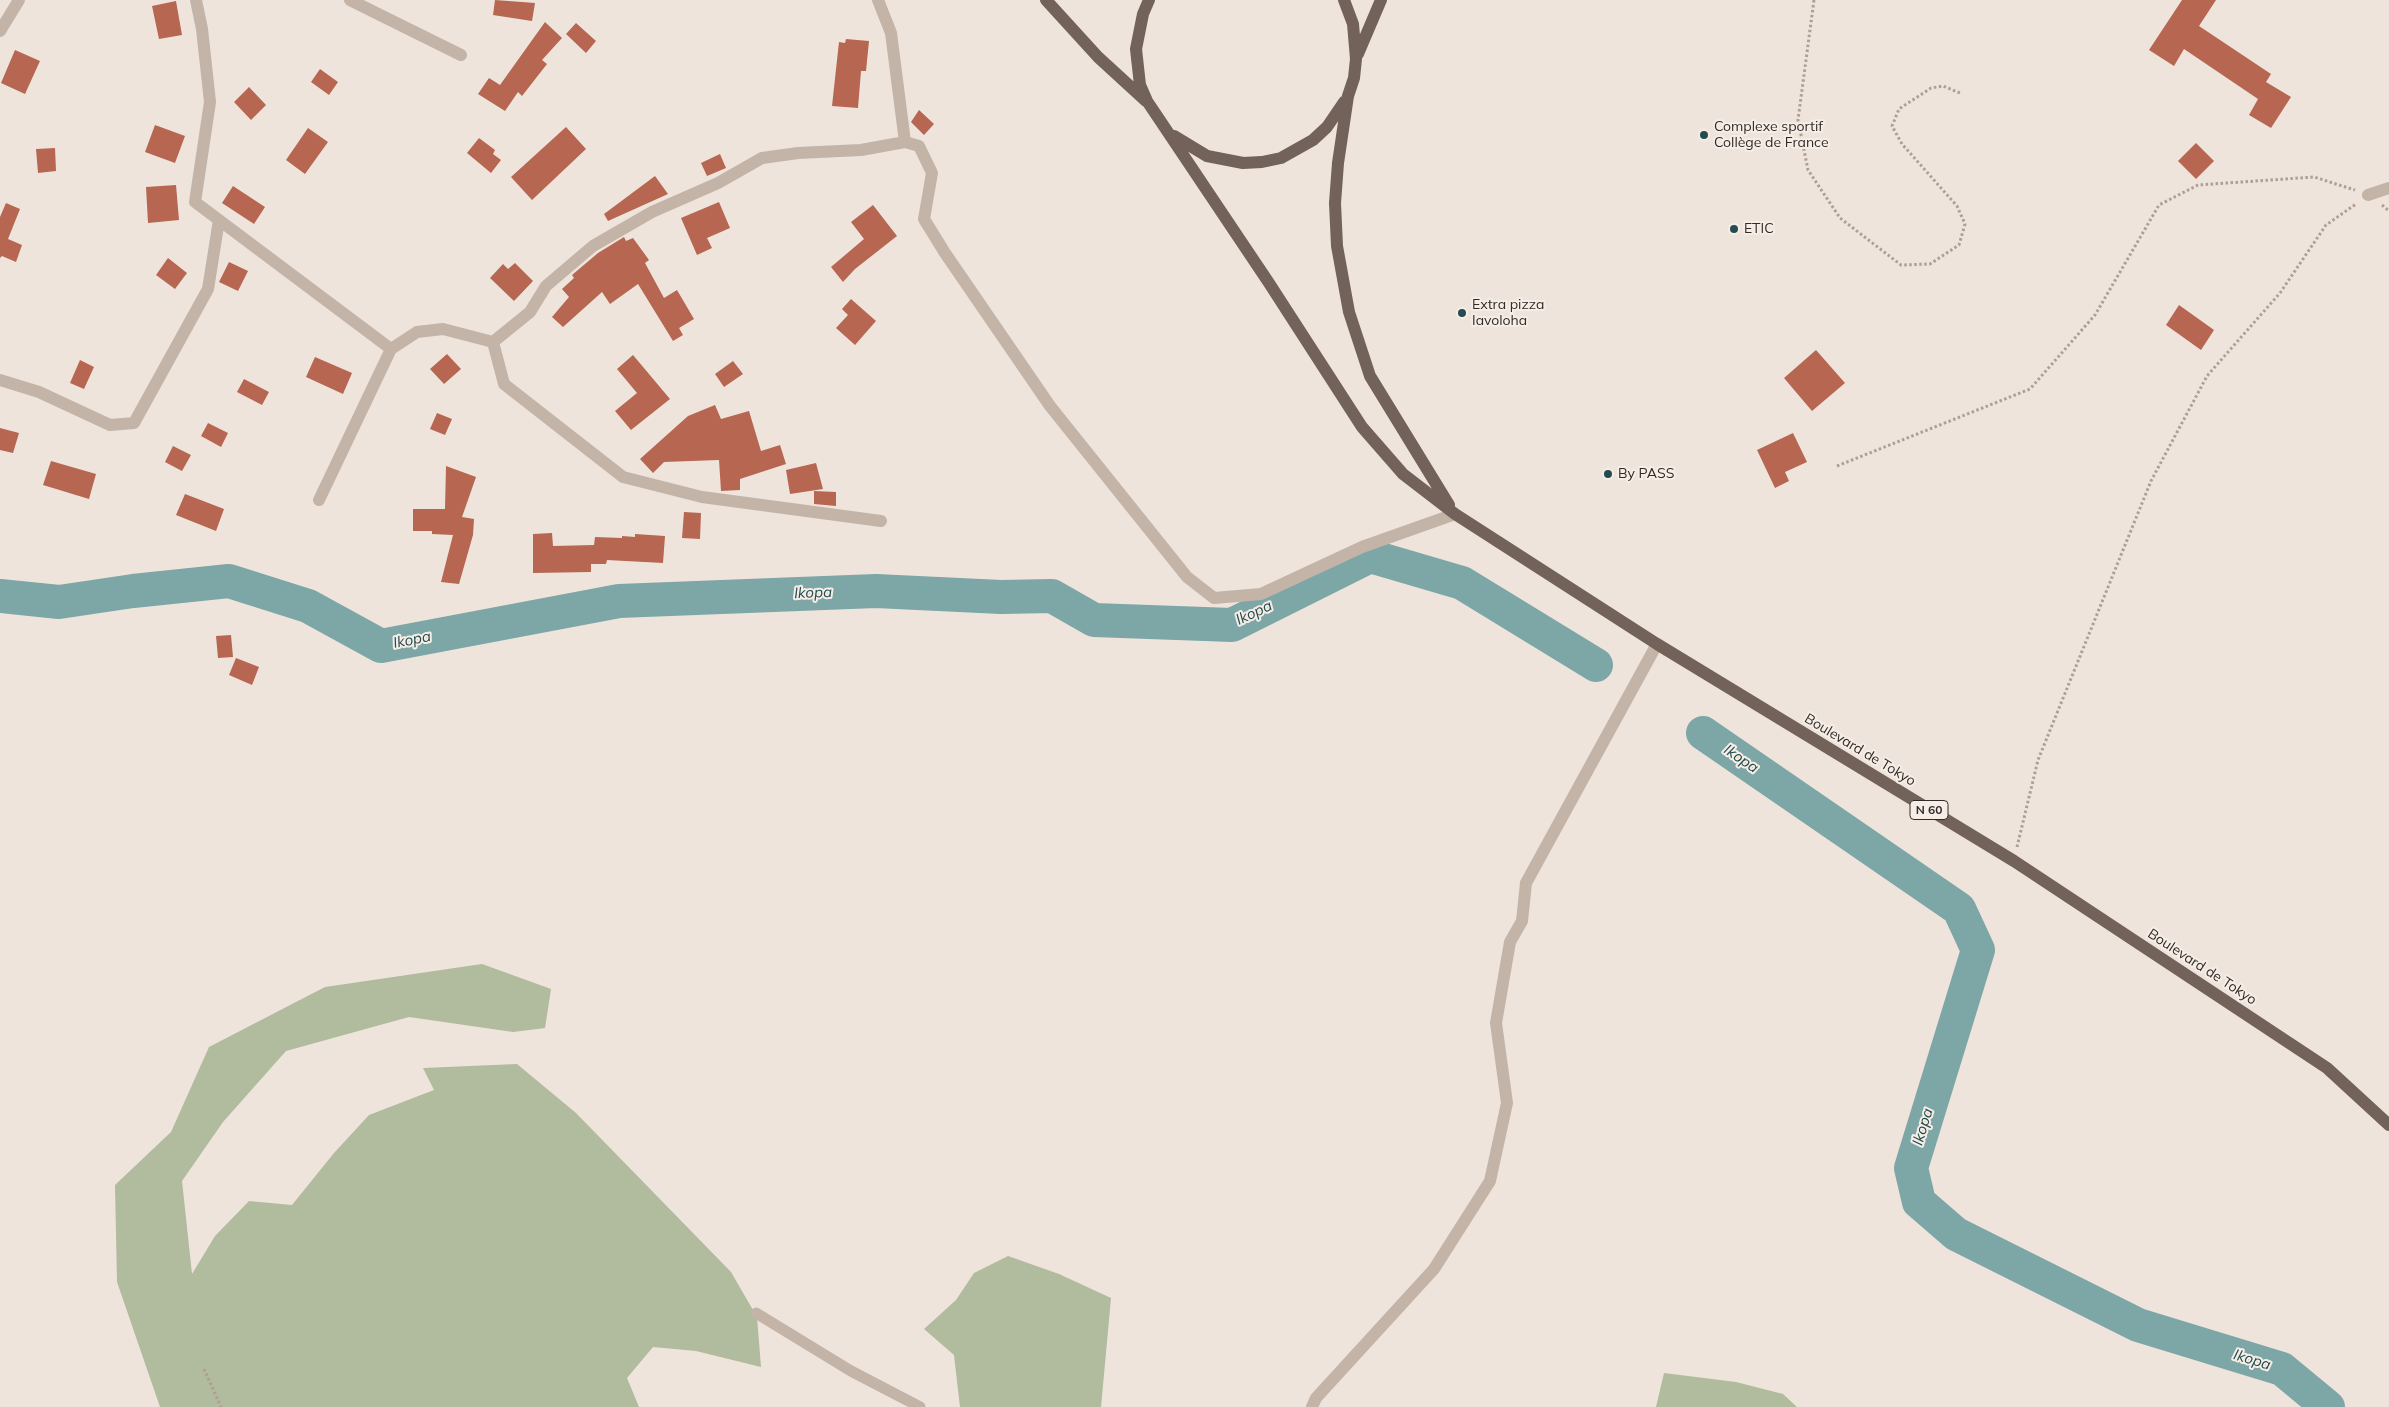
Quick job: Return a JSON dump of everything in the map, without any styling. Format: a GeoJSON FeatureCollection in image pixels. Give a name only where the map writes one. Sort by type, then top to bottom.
{"type":"FeatureCollection","features":[{"type":"Feature","properties":{"kind":"main road"},"geometry":{"type":"LineString","coordinates":[[1046,0],[1098,57],[1147,102]]}},
{"type":"Feature","properties":{"kind":"main road"},"geometry":{"type":"LineString","coordinates":[[1149,0],[1143,14],[1136,49],[1140,85],[1147,102],[1162,124],[1175,137],[1207,156],[1244,163],[1280,158],[1313,140],[1327,127],[1348,96]]}},
{"type":"Feature","properties":{"kind":"main road"},"geometry":{"type":"LineString","coordinates":[[1344,0],[1353,24],[1356,58],[1354,78],[1348,96],[1335,203],[1337,246],[1349,312],[1370,376],[1455,514]]}},
{"type":"Feature","properties":{"kind":"main road"},"geometry":{"type":"LineString","coordinates":[[1356,58],[1381,0]]}},
{"type":"Feature","properties":{"kind":"main road","name":"Boulevard de Tokyo"},"geometry":{"type":"LineString","coordinates":[[1162,124],[1362,427],[1403,474],[1455,514],[1657,644],[2014,861],[2327,1068],[2389,1125]]}},
{"type":"Feature","properties":{"kind":"street"},"geometry":{"type":"LineString","coordinates":[[0,31],[19,0]]}},
{"type":"Feature","properties":{"kind":"street"},"geometry":{"type":"LineString","coordinates":[[196,0],[202,29],[210,102],[195,202],[391,349]]}},
{"type":"Feature","properties":{"kind":"street"},"geometry":{"type":"LineString","coordinates":[[350,0],[461,55]]}},
{"type":"Feature","properties":{"kind":"street"},"geometry":{"type":"LineString","coordinates":[[878,0],[891,33],[905,142]]}},
{"type":"Feature","properties":{"kind":"street"},"geometry":{"type":"LineString","coordinates":[[492,342],[530,312],[546,286],[593,246],[652,212],[718,183],[762,158],[798,153],[861,150],[905,142],[919,146],[932,173],[924,219],[950,261],[1050,406],[1187,577],[1214,598],[1261,594],[1362,547],[1455,514]]}},
{"type":"Feature","properties":{"kind":"street"},"geometry":{"type":"LineString","coordinates":[[2368,195],[2389,188]]}},
{"type":"Feature","properties":{"kind":"street"},"geometry":{"type":"LineString","coordinates":[[0,380],[39,392],[110,425],[134,423],[208,288],[219,220]]}},
{"type":"Feature","properties":{"kind":"street"},"geometry":{"type":"LineString","coordinates":[[319,500],[391,349],[416,332],[443,329],[492,342]]}},
{"type":"Feature","properties":{"kind":"street"},"geometry":{"type":"LineString","coordinates":[[492,342],[504,384],[623,477],[702,496],[880,521]]}},
{"type":"Feature","properties":{"kind":"street"},"geometry":{"type":"LineString","coordinates":[[1312,1407],[1316,1398],[1434,1270],[1490,1180],[1506,1103],[1496,1022],[1510,942],[1522,921],[1526,883],[1657,644]]}},
{"type":"Feature","properties":{"kind":"lane"},"geometry":{"type":"LineString","coordinates":[[756,1313],[851,1371],[920,1407]]}},
{"type":"Feature","properties":{"kind":"path"},"geometry":{"type":"LineString","coordinates":[[1814,0],[1798,120],[1808,170],[1840,218],[1900,265],[1930,264],[1959,246],[1964,224],[1957,206],[1902,144],[1892,126],[1899,109],[1931,88],[1943,86],[1960,93]]}},
{"type":"Feature","properties":{"kind":"path"},"geometry":{"type":"LineString","coordinates":[[1837,466],[2030,389],[2095,315],[2159,205],[2198,185],[2314,177],[2368,195]]}},
{"type":"Feature","properties":{"kind":"path"},"geometry":{"type":"LineString","coordinates":[[2014,861],[2038,760],[2151,481],[2207,376],[2280,293],[2326,225],[2368,195]]}},
{"type":"Feature","properties":{"kind":"path"},"geometry":{"type":"LineString","coordinates":[[204,1369],[221,1407]]}},
{"type":"Feature","properties":{"kind":"green space"},"geometry":{"type":"Polygon","coordinates":[[[482,964],[551,989],[545,1028],[513,1032],[409,1017],[286,1051],[223,1122],[182,1181],[192,1274],[215,1236],[249,1201],[292,1205],[334,1153],[369,1115],[434,1090],[423,1068],[517,1064],[576,1113],[731,1272],[757,1317],[761,1367],[696,1351],[653,1347],[627,1378],[639,1407],[160,1407],[117,1282],[115,1185],[171,1132],[209,1047],[325,987],[482,964]]]}},
{"type":"Feature","properties":{"kind":"green space"},"geometry":{"type":"Polygon","coordinates":[[[1008,1256],[1059,1274],[1111,1298],[1101,1407],[960,1407],[954,1355],[924,1329],[956,1300],[974,1273],[1008,1256]]]}},
{"type":"Feature","properties":{"kind":"green space"},"geometry":{"type":"Polygon","coordinates":[[[1664,1373],[1736,1382],[1783,1394],[1797,1407],[1656,1407],[1664,1373]]]}},
{"type":"Feature","properties":{"kind":"building"},"geometry":{"type":"Polygon","coordinates":[[[495,0],[535,3],[532,21],[493,15],[495,0]]]}},
{"type":"Feature","properties":{"kind":"building"},"geometry":{"type":"Polygon","coordinates":[[[2182,0],[2216,0],[2199,26],[2271,74],[2266,82],[2291,97],[2271,128],[2249,115],[2258,99],[2184,49],[2174,66],[2149,50],[2182,0]]]}},
{"type":"Feature","properties":{"kind":"building"},"geometry":{"type":"Polygon","coordinates":[[[176,1],[182,35],[159,39],[152,6],[176,1]]]}},
{"type":"Feature","properties":{"kind":"building"},"geometry":{"type":"Polygon","coordinates":[[[545,22],[562,38],[542,60],[547,64],[522,96],[518,92],[505,111],[478,94],[489,78],[500,85],[545,22]]]}},
{"type":"Feature","properties":{"kind":"building"},"geometry":{"type":"Polygon","coordinates":[[[576,23],[596,41],[586,53],[566,34],[576,23]]]}},
{"type":"Feature","properties":{"kind":"building"},"geometry":{"type":"Polygon","coordinates":[[[846,39],[869,41],[866,71],[861,71],[858,108],[832,106],[839,42],[845,43],[846,39]]]}},
{"type":"Feature","properties":{"kind":"building"},"geometry":{"type":"Polygon","coordinates":[[[15,50],[40,61],[25,94],[1,83],[15,50]]]}},
{"type":"Feature","properties":{"kind":"building"},"geometry":{"type":"Polygon","coordinates":[[[320,69],[338,82],[329,95],[311,82],[320,69]]]}},
{"type":"Feature","properties":{"kind":"building"},"geometry":{"type":"Polygon","coordinates":[[[249,87],[266,105],[251,120],[234,102],[249,87]]]}},
{"type":"Feature","properties":{"kind":"building"},"geometry":{"type":"Polygon","coordinates":[[[919,110],[934,124],[924,135],[911,122],[919,110]]]}},
{"type":"Feature","properties":{"kind":"building"},"geometry":{"type":"Polygon","coordinates":[[[155,125],[185,136],[175,163],[145,152],[155,125]]]}},
{"type":"Feature","properties":{"kind":"building"},"geometry":{"type":"Polygon","coordinates":[[[566,127],[586,149],[532,200],[511,177],[566,127]]]}},
{"type":"Feature","properties":{"kind":"building"},"geometry":{"type":"Polygon","coordinates":[[[308,128],[328,142],[305,174],[286,160],[308,128]]]}},
{"type":"Feature","properties":{"kind":"building"},"geometry":{"type":"Polygon","coordinates":[[[479,138],[495,150],[493,154],[501,160],[491,173],[467,153],[479,138]]]}},
{"type":"Feature","properties":{"kind":"building"},"geometry":{"type":"Polygon","coordinates":[[[2196,143],[2214,161],[2196,179],[2178,161],[2196,143]]]}},
{"type":"Feature","properties":{"kind":"building"},"geometry":{"type":"Polygon","coordinates":[[[55,148],[56,171],[38,173],[36,149],[55,148]]]}},
{"type":"Feature","properties":{"kind":"building"},"geometry":{"type":"Polygon","coordinates":[[[720,154],[726,168],[707,176],[701,163],[720,154]]]}},
{"type":"Feature","properties":{"kind":"building"},"geometry":{"type":"Polygon","coordinates":[[[655,176],[668,194],[608,221],[604,214],[655,176]]]}},
{"type":"Feature","properties":{"kind":"building"},"geometry":{"type":"Polygon","coordinates":[[[176,185],[179,220],[148,223],[146,187],[176,185]]]}},
{"type":"Feature","properties":{"kind":"building"},"geometry":{"type":"Polygon","coordinates":[[[233,186],[265,207],[254,224],[222,203],[233,186]]]}},
{"type":"Feature","properties":{"kind":"building"},"geometry":{"type":"Polygon","coordinates":[[[719,202],[730,228],[707,238],[712,248],[697,255],[681,218],[719,202]]]}},
{"type":"Feature","properties":{"kind":"building"},"geometry":{"type":"Polygon","coordinates":[[[6,203],[20,209],[8,239],[22,245],[16,262],[2,256],[0,258],[0,217],[6,203]]]}},
{"type":"Feature","properties":{"kind":"building"},"geometry":{"type":"Polygon","coordinates":[[[873,205],[897,236],[855,269],[843,282],[831,267],[864,239],[851,222],[873,205]]]}},
{"type":"Feature","properties":{"kind":"building"},"geometry":{"type":"Polygon","coordinates":[[[624,237],[626,241],[633,238],[649,260],[645,263],[664,298],[677,290],[694,319],[679,328],[683,335],[673,341],[638,284],[610,304],[602,292],[563,327],[552,317],[569,297],[562,289],[574,278],[572,275],[598,253],[624,237]]]}},
{"type":"Feature","properties":{"kind":"building"},"geometry":{"type":"Polygon","coordinates":[[[168,258],[187,273],[175,289],[156,275],[168,258]]]}},
{"type":"Feature","properties":{"kind":"building"},"geometry":{"type":"Polygon","coordinates":[[[229,262],[248,271],[238,291],[219,282],[229,262]]]}},
{"type":"Feature","properties":{"kind":"building"},"geometry":{"type":"Polygon","coordinates":[[[515,263],[533,281],[514,301],[490,278],[503,264],[508,269],[515,263]]]}},
{"type":"Feature","properties":{"kind":"building"},"geometry":{"type":"Polygon","coordinates":[[[851,299],[876,321],[855,345],[836,328],[848,315],[842,309],[851,299]]]}},
{"type":"Feature","properties":{"kind":"building"},"geometry":{"type":"Polygon","coordinates":[[[2179,305],[2214,330],[2201,350],[2166,325],[2179,305]]]}},
{"type":"Feature","properties":{"kind":"building"},"geometry":{"type":"Polygon","coordinates":[[[1816,350],[1845,383],[1812,411],[1784,378],[1816,350]]]}},
{"type":"Feature","properties":{"kind":"building"},"geometry":{"type":"Polygon","coordinates":[[[447,354],[461,369],[444,384],[430,369],[447,354]]]}},
{"type":"Feature","properties":{"kind":"building"},"geometry":{"type":"Polygon","coordinates":[[[633,355],[670,399],[631,430],[615,411],[637,393],[617,369],[633,355]]]}},
{"type":"Feature","properties":{"kind":"building"},"geometry":{"type":"Polygon","coordinates":[[[315,357],[352,373],[343,394],[306,377],[315,357]]]}},
{"type":"Feature","properties":{"kind":"building"},"geometry":{"type":"Polygon","coordinates":[[[80,360],[94,367],[84,389],[70,383],[80,360]]]}},
{"type":"Feature","properties":{"kind":"building"},"geometry":{"type":"Polygon","coordinates":[[[733,361],[743,374],[724,387],[715,374],[733,361]]]}},
{"type":"Feature","properties":{"kind":"building"},"geometry":{"type":"Polygon","coordinates":[[[244,379],[269,392],[262,405],[237,392],[244,379]]]}},
{"type":"Feature","properties":{"kind":"building"},"geometry":{"type":"Polygon","coordinates":[[[715,405],[721,419],[749,411],[761,451],[780,445],[786,464],[740,479],[740,490],[721,491],[719,460],[664,462],[653,473],[640,459],[688,416],[715,405]]]}},
{"type":"Feature","properties":{"kind":"building"},"geometry":{"type":"Polygon","coordinates":[[[437,413],[452,419],[445,435],[430,429],[437,413]]]}},
{"type":"Feature","properties":{"kind":"building"},"geometry":{"type":"Polygon","coordinates":[[[208,423],[228,433],[221,447],[201,436],[208,423]]]}},
{"type":"Feature","properties":{"kind":"building"},"geometry":{"type":"Polygon","coordinates":[[[0,428],[19,433],[13,453],[0,450],[0,428]]]}},
{"type":"Feature","properties":{"kind":"building"},"geometry":{"type":"Polygon","coordinates":[[[1793,433],[1807,462],[1785,472],[1789,481],[1775,488],[1757,450],[1793,433]]]}},
{"type":"Feature","properties":{"kind":"building"},"geometry":{"type":"Polygon","coordinates":[[[173,446],[191,455],[182,471],[165,462],[173,446]]]}},
{"type":"Feature","properties":{"kind":"building"},"geometry":{"type":"Polygon","coordinates":[[[51,461],[96,474],[89,499],[43,485],[51,461]]]}},
{"type":"Feature","properties":{"kind":"building"},"geometry":{"type":"Polygon","coordinates":[[[816,463],[823,489],[790,494],[786,470],[816,463]]]}},
{"type":"Feature","properties":{"kind":"building"},"geometry":{"type":"Polygon","coordinates":[[[446,466],[476,477],[462,517],[474,519],[473,535],[459,584],[441,582],[453,535],[432,534],[432,531],[413,531],[413,509],[445,509],[446,466]]]}},
{"type":"Feature","properties":{"kind":"building"},"geometry":{"type":"Polygon","coordinates":[[[814,491],[836,492],[836,506],[814,504],[814,491]]]}},
{"type":"Feature","properties":{"kind":"building"},"geometry":{"type":"Polygon","coordinates":[[[185,494],[224,509],[216,531],[176,515],[185,494]]]}},
{"type":"Feature","properties":{"kind":"building"},"geometry":{"type":"Polygon","coordinates":[[[684,512],[701,513],[700,539],[682,538],[684,512]]]}},
{"type":"Feature","properties":{"kind":"building"},"geometry":{"type":"Polygon","coordinates":[[[552,533],[553,546],[594,545],[595,537],[622,538],[622,536],[635,537],[635,534],[665,536],[663,563],[607,560],[606,564],[591,564],[591,572],[533,573],[533,534],[552,533]]]}},
{"type":"Feature","properties":{"kind":"building"},"geometry":{"type":"Polygon","coordinates":[[[231,635],[233,657],[218,658],[216,636],[231,635]]]}},
{"type":"Feature","properties":{"kind":"building"},"geometry":{"type":"Polygon","coordinates":[[[236,658],[259,667],[252,685],[229,675],[236,658]]]}},
{"type":"Feature","properties":{"kind":"waterway","name":"Ikopa"},"geometry":{"type":"LineString","coordinates":[[0,596],[59,602],[133,591],[229,581],[308,606],[381,646],[619,601],[876,591],[1001,597],[1052,596],[1094,620],[1232,625],[1370,556],[1462,583],[1596,665]]}},
{"type":"Feature","properties":{"kind":"waterway","name":"Ikopa"},"geometry":{"type":"LineString","coordinates":[[1703,733],[1959,909],[1978,950],[1911,1168],[1919,1202],[1956,1234],[2138,1325],[2282,1369],[2328,1407]]}},
{"type":"Feature","properties":{"kind":"place","name":"Complexe sportif Collège de France"},"geometry":{"type":"Point","coordinates":[1704,135]}},
{"type":"Feature","properties":{"kind":"place","name":"ETIC"},"geometry":{"type":"Point","coordinates":[1734,229]}},
{"type":"Feature","properties":{"kind":"place","name":"Extra pizza Iavoloha"},"geometry":{"type":"Point","coordinates":[1462,313]}},
{"type":"Feature","properties":{"kind":"place","name":"By PASS"},"geometry":{"type":"Point","coordinates":[1608,474]}}]}
